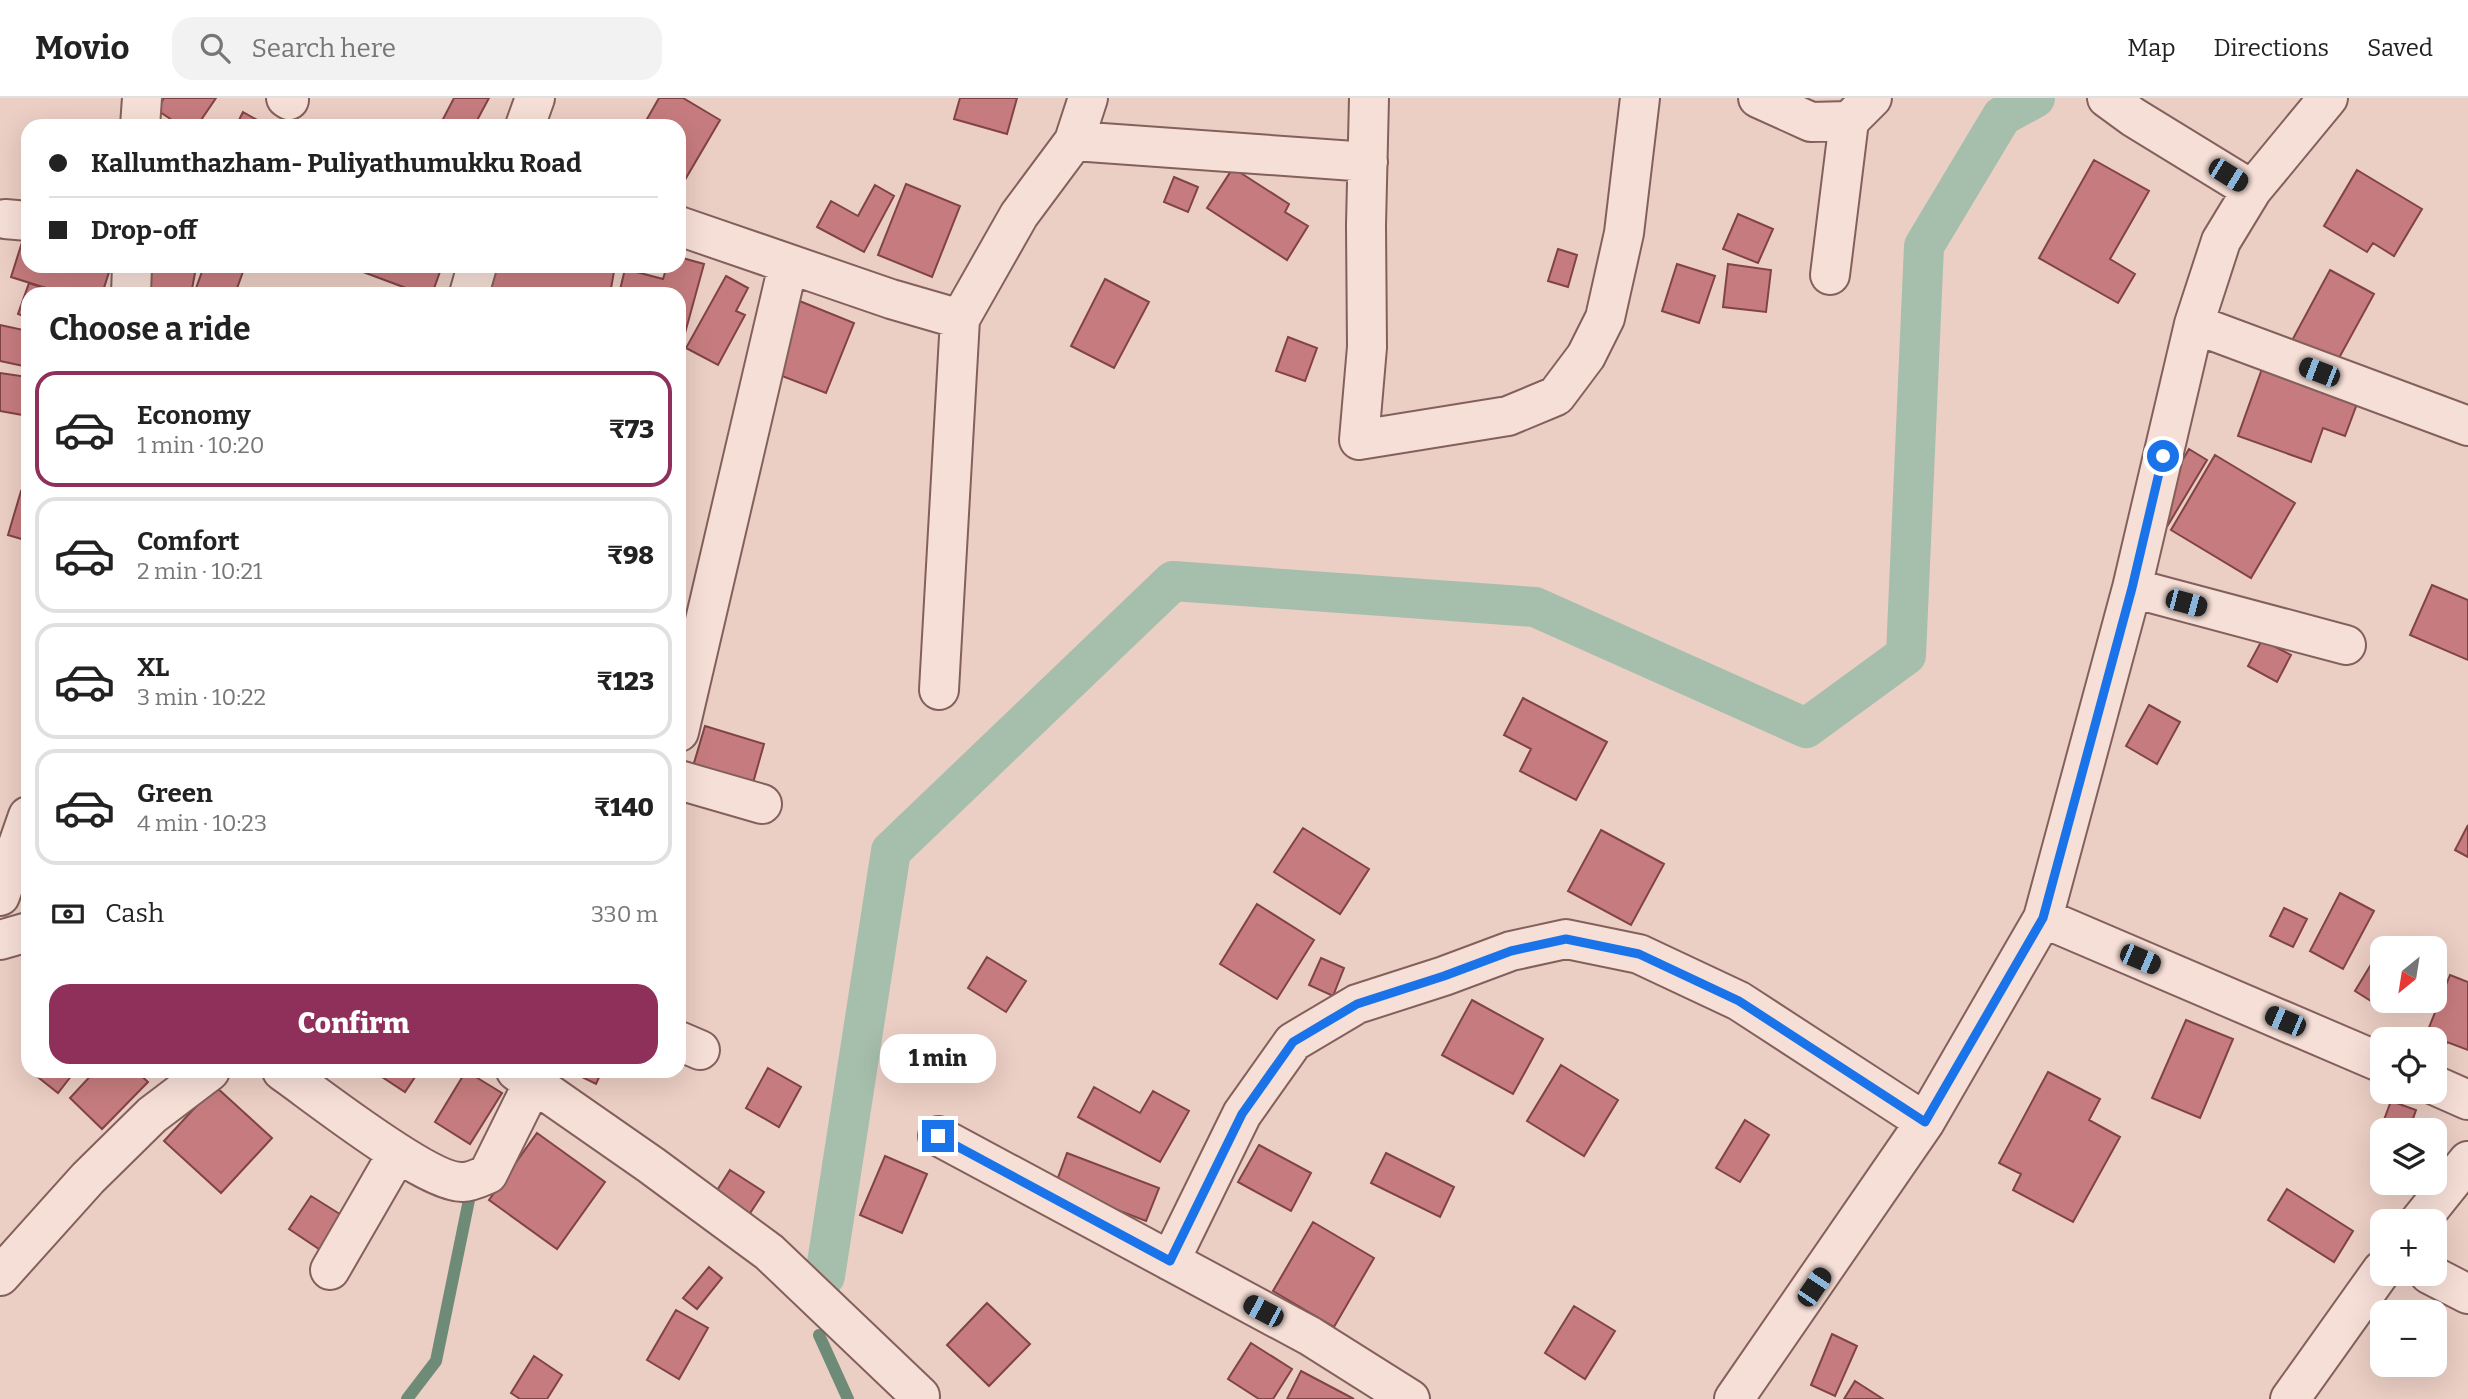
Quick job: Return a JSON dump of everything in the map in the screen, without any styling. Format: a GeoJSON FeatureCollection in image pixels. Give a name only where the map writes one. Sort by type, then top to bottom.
{"type":"FeatureCollection","features":[{"type":"Feature","properties":{"kind":"street"},"geometry":{"type":"LineString","coordinates":[[140,119],[142,98]]}},
{"type":"Feature","properties":{"kind":"street"},"geometry":{"type":"LineString","coordinates":[[528,119],[535,98]]}},
{"type":"Feature","properties":{"kind":"street"},"geometry":{"type":"LineString","coordinates":[[939,690],[960,319],[1019,215],[1074,141],[1088,98]]}},
{"type":"Feature","properties":{"kind":"street"},"geometry":{"type":"LineString","coordinates":[[1369,98],[1367,347],[1359,440],[1508,416],[1556,396],[1587,356],[1605,318],[1624,233],[1640,98]]}},
{"type":"Feature","properties":{"kind":"street"},"geometry":{"type":"LineString","coordinates":[[1758,98],[1811,122],[1861,109],[1830,275]]}},
{"type":"Feature","properties":{"kind":"street"},"geometry":{"type":"LineString","coordinates":[[1734,1399],[1925,1122],[2043,918],[2132,588],[2194,324],[2221,241],[2252,190],[2328,98]]}},
{"type":"Feature","properties":{"kind":"street"},"geometry":{"type":"LineString","coordinates":[[2120,107],[2252,190]]}},
{"type":"Feature","properties":{"kind":"street"},"geometry":{"type":"LineString","coordinates":[[1074,141],[1368,162]]}},
{"type":"Feature","properties":{"kind":"street"},"geometry":{"type":"LineString","coordinates":[[686,229],[788,265],[960,319]]}},
{"type":"Feature","properties":{"kind":"street"},"geometry":{"type":"LineString","coordinates":[[686,702],[788,265]]}},
{"type":"Feature","properties":{"kind":"street"},"geometry":{"type":"LineString","coordinates":[[2194,324],[2468,426]]}},
{"type":"Feature","properties":{"kind":"street"},"geometry":{"type":"LineString","coordinates":[[2132,588],[2346,645]]}},
{"type":"Feature","properties":{"kind":"street"},"geometry":{"type":"LineString","coordinates":[[686,782],[762,804]]}},
{"type":"Feature","properties":{"kind":"street"},"geometry":{"type":"LineString","coordinates":[[0,896],[7,856],[21,829]]}},
{"type":"Feature","properties":{"kind":"street"},"geometry":{"type":"LineString","coordinates":[[2043,918],[2370,1058]]}},
{"type":"Feature","properties":{"kind":"street"},"geometry":{"type":"LineString","coordinates":[[0,940],[21,934]]}},
{"type":"Feature","properties":{"kind":"street"},"geometry":{"type":"LineString","coordinates":[[1170,1261],[1242,1114],[1293,1042],[1357,1004],[1511,951],[1566,939],[1639,954],[1739,1001],[1925,1122]]}},
{"type":"Feature","properties":{"kind":"street"},"geometry":{"type":"LineString","coordinates":[[0,1276],[88,1178],[152,1115],[202,1078]]}},
{"type":"Feature","properties":{"kind":"street"},"geometry":{"type":"LineString","coordinates":[[292,1078],[397,1154],[448,1180],[463,1182],[488,1174],[527,1078]]}},
{"type":"Feature","properties":{"kind":"street"},"geometry":{"type":"LineString","coordinates":[[532,1078],[769,1252],[920,1395]]}},
{"type":"Feature","properties":{"kind":"street"},"geometry":{"type":"LineString","coordinates":[[2447,1091],[2468,1100]]}},
{"type":"Feature","properties":{"kind":"street"},"geometry":{"type":"LineString","coordinates":[[938,1136],[1310,1336],[1410,1399]]}},
{"type":"Feature","properties":{"kind":"street"},"geometry":{"type":"LineString","coordinates":[[330,1270],[397,1154]]}},
{"type":"Feature","properties":{"kind":"street"},"geometry":{"type":"LineString","coordinates":[[2429,1209],[2468,1161]]}},
{"type":"Feature","properties":{"kind":"street"},"geometry":{"type":"LineString","coordinates":[[2447,1283],[2468,1294]]}},
{"type":"Feature","properties":{"kind":"street"},"geometry":{"type":"LineString","coordinates":[[2290,1399],[2371,1286]]}},
{"type":"Feature","properties":{"kind":"building"},"geometry":{"type":"Polygon","coordinates":[[[164,98],[216,98],[202,119],[170,119],[157,110],[164,98]]]}},
{"type":"Feature","properties":{"kind":"building"},"geometry":{"type":"Polygon","coordinates":[[[454,98],[489,98],[478,119],[443,119],[454,98]]]}},
{"type":"Feature","properties":{"kind":"building"},"geometry":{"type":"Polygon","coordinates":[[[659,98],[683,98],[720,120],[686,178],[686,119],[647,119],[659,98]]]}},
{"type":"Feature","properties":{"kind":"building"},"geometry":{"type":"Polygon","coordinates":[[[960,98],[1017,98],[1007,134],[954,119],[960,98]]]}},
{"type":"Feature","properties":{"kind":"building"},"geometry":{"type":"Polygon","coordinates":[[[243,112],[256,119],[240,119],[243,112]]]}},
{"type":"Feature","properties":{"kind":"building"},"geometry":{"type":"Polygon","coordinates":[[[2094,160],[2149,191],[2110,259],[2135,274],[2118,303],[2039,258],[2094,160]]]}},
{"type":"Feature","properties":{"kind":"building"},"geometry":{"type":"Polygon","coordinates":[[[1233,168],[1289,204],[1285,212],[1308,226],[1287,260],[1207,208],[1233,168]]]}},
{"type":"Feature","properties":{"kind":"building"},"geometry":{"type":"Polygon","coordinates":[[[2357,170],[2422,209],[2394,256],[2373,243],[2367,252],[2324,226],[2357,170]]]}},
{"type":"Feature","properties":{"kind":"building"},"geometry":{"type":"Polygon","coordinates":[[[1174,177],[1198,187],[1188,212],[1164,202],[1174,177]]]}},
{"type":"Feature","properties":{"kind":"building"},"geometry":{"type":"Polygon","coordinates":[[[906,184],[960,206],[932,277],[878,255],[906,184]]]}},
{"type":"Feature","properties":{"kind":"building"},"geometry":{"type":"Polygon","coordinates":[[[875,185],[894,196],[864,252],[817,227],[831,201],[858,216],[875,185]]]}},
{"type":"Feature","properties":{"kind":"building"},"geometry":{"type":"Polygon","coordinates":[[[1738,214],[1773,229],[1758,263],[1723,249],[1738,214]]]}},
{"type":"Feature","properties":{"kind":"building"},"geometry":{"type":"Polygon","coordinates":[[[21,245],[21,273],[109,273],[104,287],[43,287],[11,277],[21,245]]]}},
{"type":"Feature","properties":{"kind":"building"},"geometry":{"type":"Polygon","coordinates":[[[1558,249],[1577,255],[1568,287],[1548,281],[1558,249]]]}},
{"type":"Feature","properties":{"kind":"building"},"geometry":{"type":"Polygon","coordinates":[[[686,259],[704,264],[686,330],[686,287],[621,287],[624,273],[640,273],[663,279],[665,273],[686,273],[686,259]]]}},
{"type":"Feature","properties":{"kind":"building"},"geometry":{"type":"Polygon","coordinates":[[[1677,264],[1715,276],[1699,323],[1662,311],[1677,264]]]}},
{"type":"Feature","properties":{"kind":"building"},"geometry":{"type":"Polygon","coordinates":[[[1728,264],[1771,270],[1766,312],[1723,307],[1728,264]]]}},
{"type":"Feature","properties":{"kind":"building"},"geometry":{"type":"Polygon","coordinates":[[[2330,270],[2374,294],[2333,369],[2289,346],[2330,270]]]}},
{"type":"Feature","properties":{"kind":"building"},"geometry":{"type":"Polygon","coordinates":[[[144,273],[195,273],[192,287],[142,287],[144,273]]]}},
{"type":"Feature","properties":{"kind":"building"},"geometry":{"type":"Polygon","coordinates":[[[202,273],[242,273],[238,287],[196,287],[202,273]]]}},
{"type":"Feature","properties":{"kind":"building"},"geometry":{"type":"Polygon","coordinates":[[[366,273],[440,273],[434,287],[403,287],[366,273]]]}},
{"type":"Feature","properties":{"kind":"building"},"geometry":{"type":"Polygon","coordinates":[[[492,273],[614,273],[611,287],[490,287],[492,273]]]}},
{"type":"Feature","properties":{"kind":"building"},"geometry":{"type":"Polygon","coordinates":[[[726,276],[748,288],[736,311],[745,315],[718,365],[686,348],[726,276]]]}},
{"type":"Feature","properties":{"kind":"building"},"geometry":{"type":"Polygon","coordinates":[[[1105,279],[1149,302],[1114,368],[1071,346],[1105,279]]]}},
{"type":"Feature","properties":{"kind":"building"},"geometry":{"type":"Polygon","coordinates":[[[797,300],[854,323],[826,393],[769,371],[797,300]]]}},
{"type":"Feature","properties":{"kind":"building"},"geometry":{"type":"Polygon","coordinates":[[[0,325],[21,330],[21,366],[0,361],[0,325]]]}},
{"type":"Feature","properties":{"kind":"building"},"geometry":{"type":"Polygon","coordinates":[[[1288,337],[1317,348],[1305,381],[1276,371],[1288,337]]]}},
{"type":"Feature","properties":{"kind":"building"},"geometry":{"type":"Polygon","coordinates":[[[2263,366],[2358,401],[2345,436],[2323,428],[2311,462],[2238,436],[2263,366]]]}},
{"type":"Feature","properties":{"kind":"building"},"geometry":{"type":"Polygon","coordinates":[[[0,373],[21,376],[21,415],[0,411],[0,373]]]}},
{"type":"Feature","properties":{"kind":"building"},"geometry":{"type":"Polygon","coordinates":[[[2189,449],[2207,460],[2168,525],[2151,514],[2189,449]]]}},
{"type":"Feature","properties":{"kind":"building"},"geometry":{"type":"Polygon","coordinates":[[[2215,455],[2295,503],[2251,578],[2171,530],[2215,455]]]}},
{"type":"Feature","properties":{"kind":"building"},"geometry":{"type":"Polygon","coordinates":[[[21,491],[21,539],[8,535],[21,491]]]}},
{"type":"Feature","properties":{"kind":"building"},"geometry":{"type":"Polygon","coordinates":[[[2432,585],[2468,600],[2468,660],[2410,635],[2432,585]]]}},
{"type":"Feature","properties":{"kind":"building"},"geometry":{"type":"Polygon","coordinates":[[[2262,640],[2291,655],[2277,682],[2248,666],[2262,640]]]}},
{"type":"Feature","properties":{"kind":"building"},"geometry":{"type":"Polygon","coordinates":[[[1523,698],[1607,742],[1576,800],[1520,771],[1531,749],[1504,735],[1523,698]]]}},
{"type":"Feature","properties":{"kind":"building"},"geometry":{"type":"Polygon","coordinates":[[[2149,705],[2180,722],[2157,764],[2126,746],[2149,705]]]}},
{"type":"Feature","properties":{"kind":"building"},"geometry":{"type":"Polygon","coordinates":[[[705,726],[764,744],[751,790],[691,773],[705,726]]]}},
{"type":"Feature","properties":{"kind":"building"},"geometry":{"type":"Polygon","coordinates":[[[2468,825],[2468,857],[2455,850],[2468,825]]]}},
{"type":"Feature","properties":{"kind":"building"},"geometry":{"type":"Polygon","coordinates":[[[1303,828],[1369,869],[1340,914],[1274,872],[1303,828]]]}},
{"type":"Feature","properties":{"kind":"building"},"geometry":{"type":"Polygon","coordinates":[[[1601,830],[1664,864],[1631,925],[1568,891],[1601,830]]]}},
{"type":"Feature","properties":{"kind":"building"},"geometry":{"type":"Polygon","coordinates":[[[2340,893],[2374,911],[2343,969],[2310,951],[2340,893]]]}},
{"type":"Feature","properties":{"kind":"building"},"geometry":{"type":"Polygon","coordinates":[[[1257,904],[1314,940],[1277,999],[1220,964],[1257,904]]]}},
{"type":"Feature","properties":{"kind":"building"},"geometry":{"type":"Polygon","coordinates":[[[2284,908],[2307,919],[2293,947],[2270,936],[2284,908]]]}},
{"type":"Feature","properties":{"kind":"building"},"geometry":{"type":"Polygon","coordinates":[[[987,957],[1026,981],[1006,1012],[968,988],[987,957]]]}},
{"type":"Feature","properties":{"kind":"building"},"geometry":{"type":"Polygon","coordinates":[[[1321,958],[1344,968],[1333,996],[1309,985],[1321,958]]]}},
{"type":"Feature","properties":{"kind":"building"},"geometry":{"type":"Polygon","coordinates":[[[2370,966],[2370,1000],[2355,991],[2370,966]]]}},
{"type":"Feature","properties":{"kind":"building"},"geometry":{"type":"Polygon","coordinates":[[[2450,975],[2468,982],[2468,1050],[2447,1042],[2447,1027],[2429,1027],[2435,1013],[2447,1013],[2447,982],[2450,975]]]}},
{"type":"Feature","properties":{"kind":"building"},"geometry":{"type":"Polygon","coordinates":[[[1472,1000],[1543,1039],[1513,1094],[1442,1055],[1472,1000]]]}},
{"type":"Feature","properties":{"kind":"building"},"geometry":{"type":"Polygon","coordinates":[[[2186,1020],[2233,1039],[2200,1118],[2152,1098],[2186,1020]]]}},
{"type":"Feature","properties":{"kind":"building"},"geometry":{"type":"Polygon","coordinates":[[[1561,1065],[1618,1100],[1584,1156],[1527,1121],[1561,1065]]]}},
{"type":"Feature","properties":{"kind":"building"},"geometry":{"type":"Polygon","coordinates":[[[768,1068],[801,1087],[779,1127],[746,1108],[768,1068]]]}},
{"type":"Feature","properties":{"kind":"building"},"geometry":{"type":"Polygon","coordinates":[[[2048,1072],[2100,1099],[2089,1120],[2120,1137],[2073,1222],[2013,1190],[2021,1174],[1999,1163],[2048,1072]]]}},
{"type":"Feature","properties":{"kind":"building"},"geometry":{"type":"Polygon","coordinates":[[[39,1078],[70,1078],[58,1093],[39,1078]]]}},
{"type":"Feature","properties":{"kind":"building"},"geometry":{"type":"Polygon","coordinates":[[[89,1078],[144,1078],[148,1082],[102,1129],[70,1098],[89,1078]]]}},
{"type":"Feature","properties":{"kind":"building"},"geometry":{"type":"Polygon","coordinates":[[[384,1078],[414,1078],[405,1092],[384,1078]]]}},
{"type":"Feature","properties":{"kind":"building"},"geometry":{"type":"Polygon","coordinates":[[[462,1078],[477,1078],[502,1093],[470,1144],[435,1122],[462,1078]]]}},
{"type":"Feature","properties":{"kind":"building"},"geometry":{"type":"Polygon","coordinates":[[[584,1078],[599,1078],[596,1084],[584,1078]]]}},
{"type":"Feature","properties":{"kind":"building"},"geometry":{"type":"Polygon","coordinates":[[[215,1086],[272,1138],[221,1193],[164,1141],[215,1086]]]}},
{"type":"Feature","properties":{"kind":"building"},"geometry":{"type":"Polygon","coordinates":[[[1094,1087],[1140,1113],[1153,1091],[1189,1111],[1160,1162],[1078,1117],[1094,1087]]]}},
{"type":"Feature","properties":{"kind":"building"},"geometry":{"type":"Polygon","coordinates":[[[2390,1104],[2399,1104],[2416,1110],[2413,1118],[2385,1118],[2390,1104]]]}},
{"type":"Feature","properties":{"kind":"building"},"geometry":{"type":"Polygon","coordinates":[[[1745,1120],[1769,1135],[1740,1182],[1716,1168],[1745,1120]]]}},
{"type":"Feature","properties":{"kind":"building"},"geometry":{"type":"Polygon","coordinates":[[[537,1133],[605,1182],[557,1249],[489,1200],[537,1133]]]}},
{"type":"Feature","properties":{"kind":"building"},"geometry":{"type":"Polygon","coordinates":[[[1259,1145],[1311,1173],[1291,1211],[1238,1182],[1259,1145]]]}},
{"type":"Feature","properties":{"kind":"building"},"geometry":{"type":"Polygon","coordinates":[[[1067,1153],[1159,1188],[1146,1221],[1055,1186],[1067,1153]]]}},
{"type":"Feature","properties":{"kind":"building"},"geometry":{"type":"Polygon","coordinates":[[[1386,1153],[1454,1187],[1440,1217],[1371,1183],[1386,1153]]]}},
{"type":"Feature","properties":{"kind":"building"},"geometry":{"type":"Polygon","coordinates":[[[885,1156],[927,1174],[902,1233],[860,1215],[885,1156]]]}},
{"type":"Feature","properties":{"kind":"building"},"geometry":{"type":"Polygon","coordinates":[[[730,1170],[764,1192],[743,1224],[709,1203],[730,1170]]]}},
{"type":"Feature","properties":{"kind":"building"},"geometry":{"type":"Polygon","coordinates":[[[2287,1189],[2353,1231],[2334,1262],[2268,1220],[2287,1189]]]}},
{"type":"Feature","properties":{"kind":"building"},"geometry":{"type":"Polygon","coordinates":[[[311,1196],[343,1216],[322,1251],[289,1229],[311,1196]]]}},
{"type":"Feature","properties":{"kind":"building"},"geometry":{"type":"Polygon","coordinates":[[[1313,1222],[1374,1258],[1334,1327],[1273,1291],[1313,1222]]]}},
{"type":"Feature","properties":{"kind":"building"},"geometry":{"type":"Polygon","coordinates":[[[709,1267],[722,1278],[697,1309],[683,1298],[709,1267]]]}},
{"type":"Feature","properties":{"kind":"building"},"geometry":{"type":"Polygon","coordinates":[[[987,1303],[1030,1344],[989,1386],[947,1345],[987,1303]]]}},
{"type":"Feature","properties":{"kind":"building"},"geometry":{"type":"Polygon","coordinates":[[[1574,1306],[1615,1331],[1585,1379],[1545,1353],[1574,1306]]]}},
{"type":"Feature","properties":{"kind":"building"},"geometry":{"type":"Polygon","coordinates":[[[676,1310],[708,1328],[679,1379],[647,1360],[676,1310]]]}},
{"type":"Feature","properties":{"kind":"building"},"geometry":{"type":"Polygon","coordinates":[[[1832,1334],[1857,1346],[1835,1396],[1811,1385],[1832,1334]]]}},
{"type":"Feature","properties":{"kind":"building"},"geometry":{"type":"Polygon","coordinates":[[[1251,1343],[1292,1369],[1273,1399],[1259,1399],[1228,1379],[1251,1343]]]}},
{"type":"Feature","properties":{"kind":"building"},"geometry":{"type":"Polygon","coordinates":[[[534,1356],[562,1375],[547,1399],[520,1399],[511,1393],[534,1356]]]}},
{"type":"Feature","properties":{"kind":"building"},"geometry":{"type":"Polygon","coordinates":[[[1301,1371],[1354,1399],[1287,1399],[1301,1371]]]}},
{"type":"Feature","properties":{"kind":"building"},"geometry":{"type":"Polygon","coordinates":[[[1855,1381],[1883,1399],[1844,1399],[1855,1381]]]}},
{"type":"Feature","properties":{"kind":"waterway"},"geometry":{"type":"LineString","coordinates":[[825,1276],[891,851],[1173,581],[1535,607],[1806,728],[1906,655],[1924,246],[2002,116],[2035,98]]}},
{"type":"Feature","properties":{"kind":"waterway"},"geometry":{"type":"LineString","coordinates":[[407,1399],[436,1361],[470,1195]]}},
{"type":"Feature","properties":{"kind":"waterway"},"geometry":{"type":"LineString","coordinates":[[819,1335],[848,1399]]}},
{"type":"Feature","properties":{"kind":"route"},"geometry":{"type":"LineString","coordinates":[[938,1136],[1170,1261],[1242,1114],[1293,1042],[1357,1004],[1511,951],[1566,939],[1639,954],[1739,1001],[1925,1122],[2043,918],[2132,588],[2163,456]]}}]}
